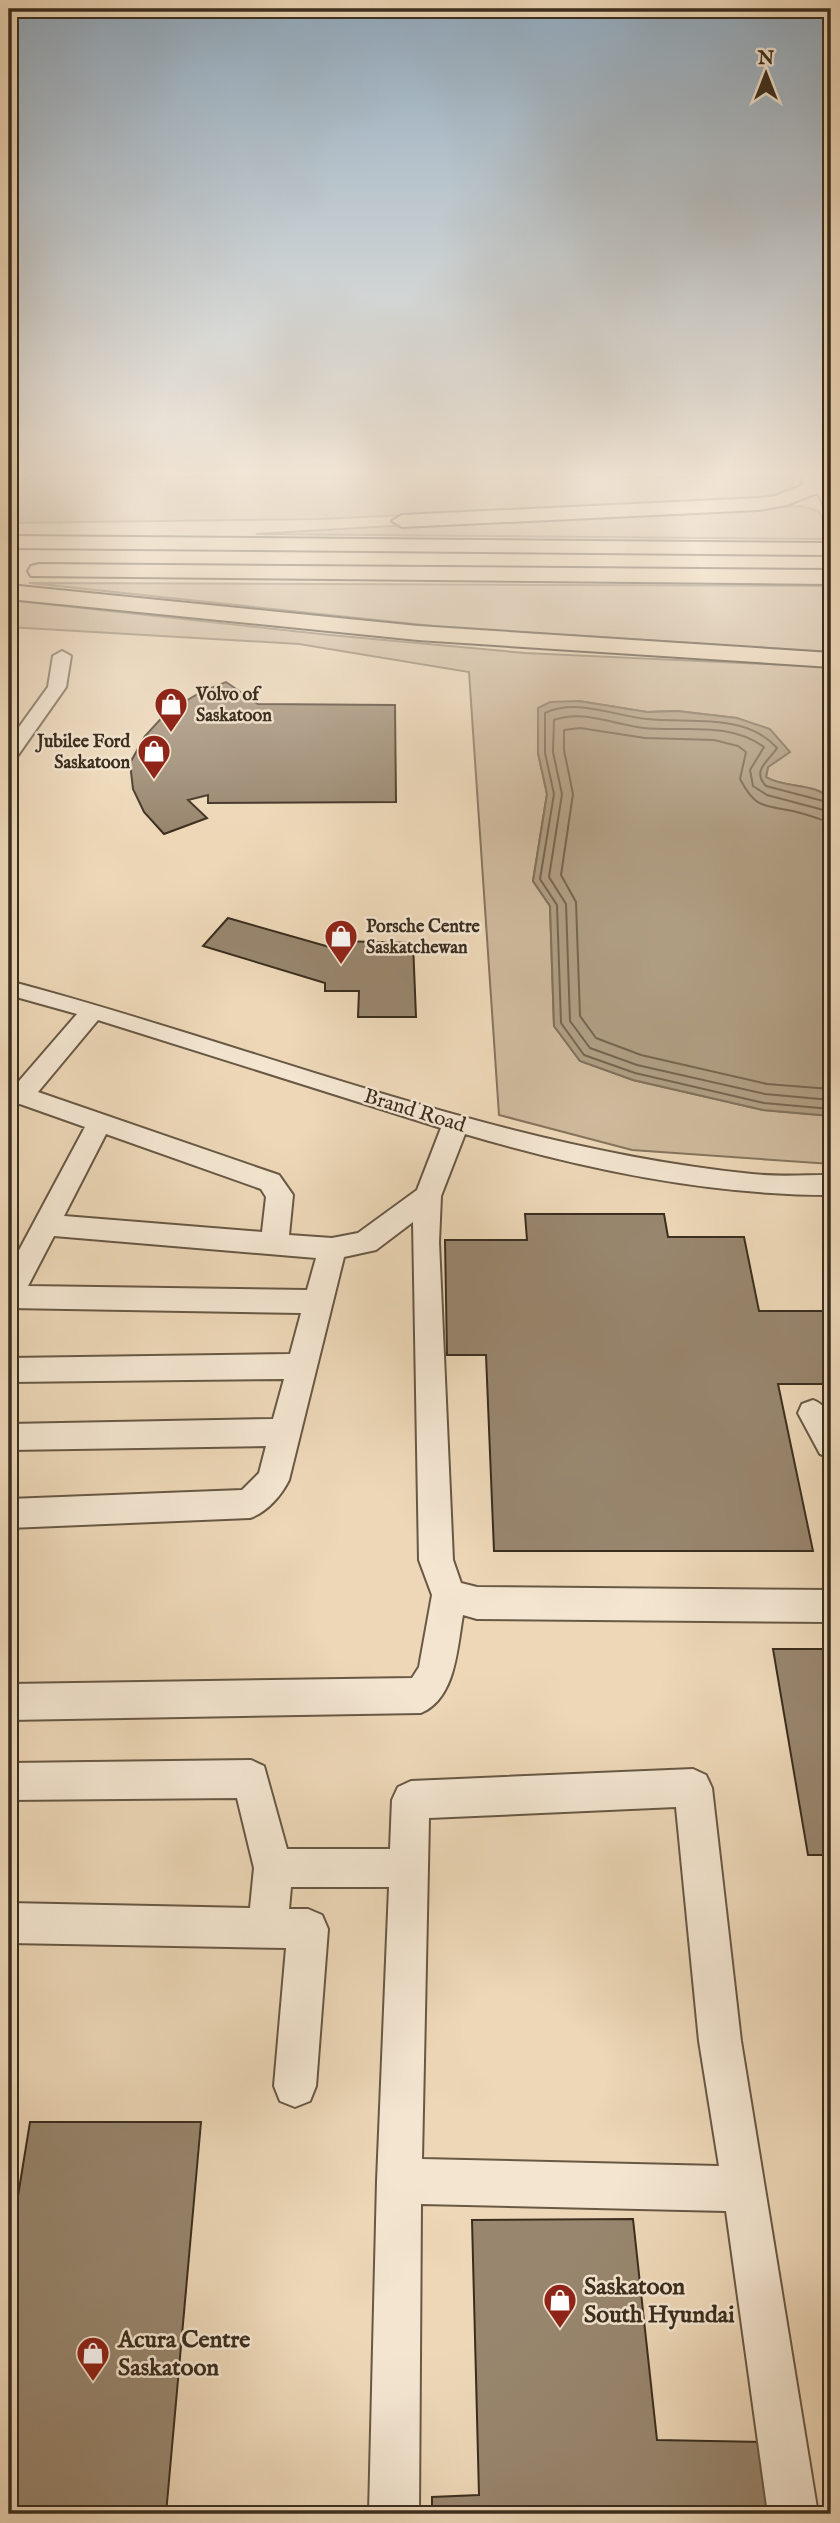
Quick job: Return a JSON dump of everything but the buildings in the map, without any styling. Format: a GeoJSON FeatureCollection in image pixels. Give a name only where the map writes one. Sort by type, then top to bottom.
{"type":"FeatureCollection","features":[{"type":"Feature","properties":{"kind":"highway"},"geometry":{"type":"LineString","coordinates":[[37,595],[431,634],[831,660]]}},
{"type":"Feature","properties":{"kind":"street"},"geometry":{"type":"LineString","coordinates":[[9,754],[57,687],[62,656]]}},
{"type":"Feature","properties":{"kind":"street","name":"Brand Road"},"geometry":{"type":"LineString","coordinates":[[9,988],[456,1123],[599,1160],[753,1184],[831,1185]]}},
{"type":"Feature","properties":{"kind":"street"},"geometry":{"type":"LineString","coordinates":[[92,1012],[15,1096],[270,1182],[280,1195],[274,1244]]}},
{"type":"Feature","properties":{"kind":"street"},"geometry":{"type":"LineString","coordinates":[[9,1702],[421,1695],[435,1673],[449,1595],[436,1560],[425,1242],[428,1196],[456,1123]]}},
{"type":"Feature","properties":{"kind":"street"},"geometry":{"type":"LineString","coordinates":[[99,1124],[9,1297],[318,1302]]}},
{"type":"Feature","properties":{"kind":"street"},"geometry":{"type":"LineString","coordinates":[[46,1225],[332,1249],[366,1242],[428,1196]]}},
{"type":"Feature","properties":{"kind":"street"},"geometry":{"type":"LineString","coordinates":[[9,1514],[250,1504],[273,1480],[332,1249]]}},
{"type":"Feature","properties":{"kind":"street"},"geometry":{"type":"LineString","coordinates":[[9,1370],[302,1366]]}},
{"type":"Feature","properties":{"kind":"street"},"geometry":{"type":"LineString","coordinates":[[813,1413],[831,1444]]}},
{"type":"Feature","properties":{"kind":"street"},"geometry":{"type":"LineString","coordinates":[[9,1437],[285,1432]]}},
{"type":"Feature","properties":{"kind":"street"},"geometry":{"type":"LineString","coordinates":[[449,1595],[477,1603],[831,1606]]}},
{"type":"Feature","properties":{"kind":"street"},"geometry":{"type":"LineString","coordinates":[[9,1781],[251,1779],[273,1868],[268,1928]]}},
{"type":"Feature","properties":{"kind":"street"},"geometry":{"type":"LineString","coordinates":[[394,2514],[399,2182],[411,1800],[694,1788],[720,2041],[745,2189],[793,2514]]}},
{"type":"Feature","properties":{"kind":"street"},"geometry":{"type":"LineString","coordinates":[[273,1868],[408,1868]]}},
{"type":"Feature","properties":{"kind":"street"},"geometry":{"type":"LineString","coordinates":[[9,1923],[308,1929],[295,2086]]}},
{"type":"Feature","properties":{"kind":"street"},"geometry":{"type":"LineString","coordinates":[[399,2182],[745,2189]]}},
{"type":"Feature","properties":{"kind":"shaded area"},"geometry":{"type":"Polygon","coordinates":[[[139,595],[831,595],[831,652],[443,627],[139,595]]]}},
{"type":"Feature","properties":{"kind":"shaded area"},"geometry":{"type":"Polygon","coordinates":[[[9,600],[525,653],[831,667],[831,800],[818,790],[766,777],[768,767],[789,752],[737,718],[677,711],[647,712],[579,701],[538,753],[547,794],[533,881],[550,906],[554,1026],[580,1061],[633,1080],[763,1110],[831,1116],[831,1164],[632,1150],[499,1115],[469,672],[299,644],[9,627],[9,600]]]}},
{"type":"Feature","properties":{"kind":"water"},"geometry":{"type":"Polygon","coordinates":[[[579,701],[647,712],[677,711],[737,718],[770,729],[790,752],[768,767],[766,777],[818,790],[831,800],[831,1116],[763,1110],[633,1080],[580,1061],[554,1026],[550,906],[533,881],[547,794],[538,753],[538,708],[550,702],[579,701]]]}},
{"type":"Feature","properties":{"kind":"place","name":"Volvo of Saskatoon"},"geometry":{"type":"Point","coordinates":[171,734]}},
{"type":"Feature","properties":{"kind":"place","name":"Jubilee Ford Saskatoon"},"geometry":{"type":"Point","coordinates":[154,781]}},
{"type":"Feature","properties":{"kind":"place","name":"Porsche Centre Saskatchewan"},"geometry":{"type":"Point","coordinates":[341,966]}},
{"type":"Feature","properties":{"kind":"place","name":"Saskatoon South Hyundai"},"geometry":{"type":"Point","coordinates":[560,2330]}},
{"type":"Feature","properties":{"kind":"place","name":"Acura Centre Saskatoon"},"geometry":{"type":"Point","coordinates":[93,2383]}}]}
